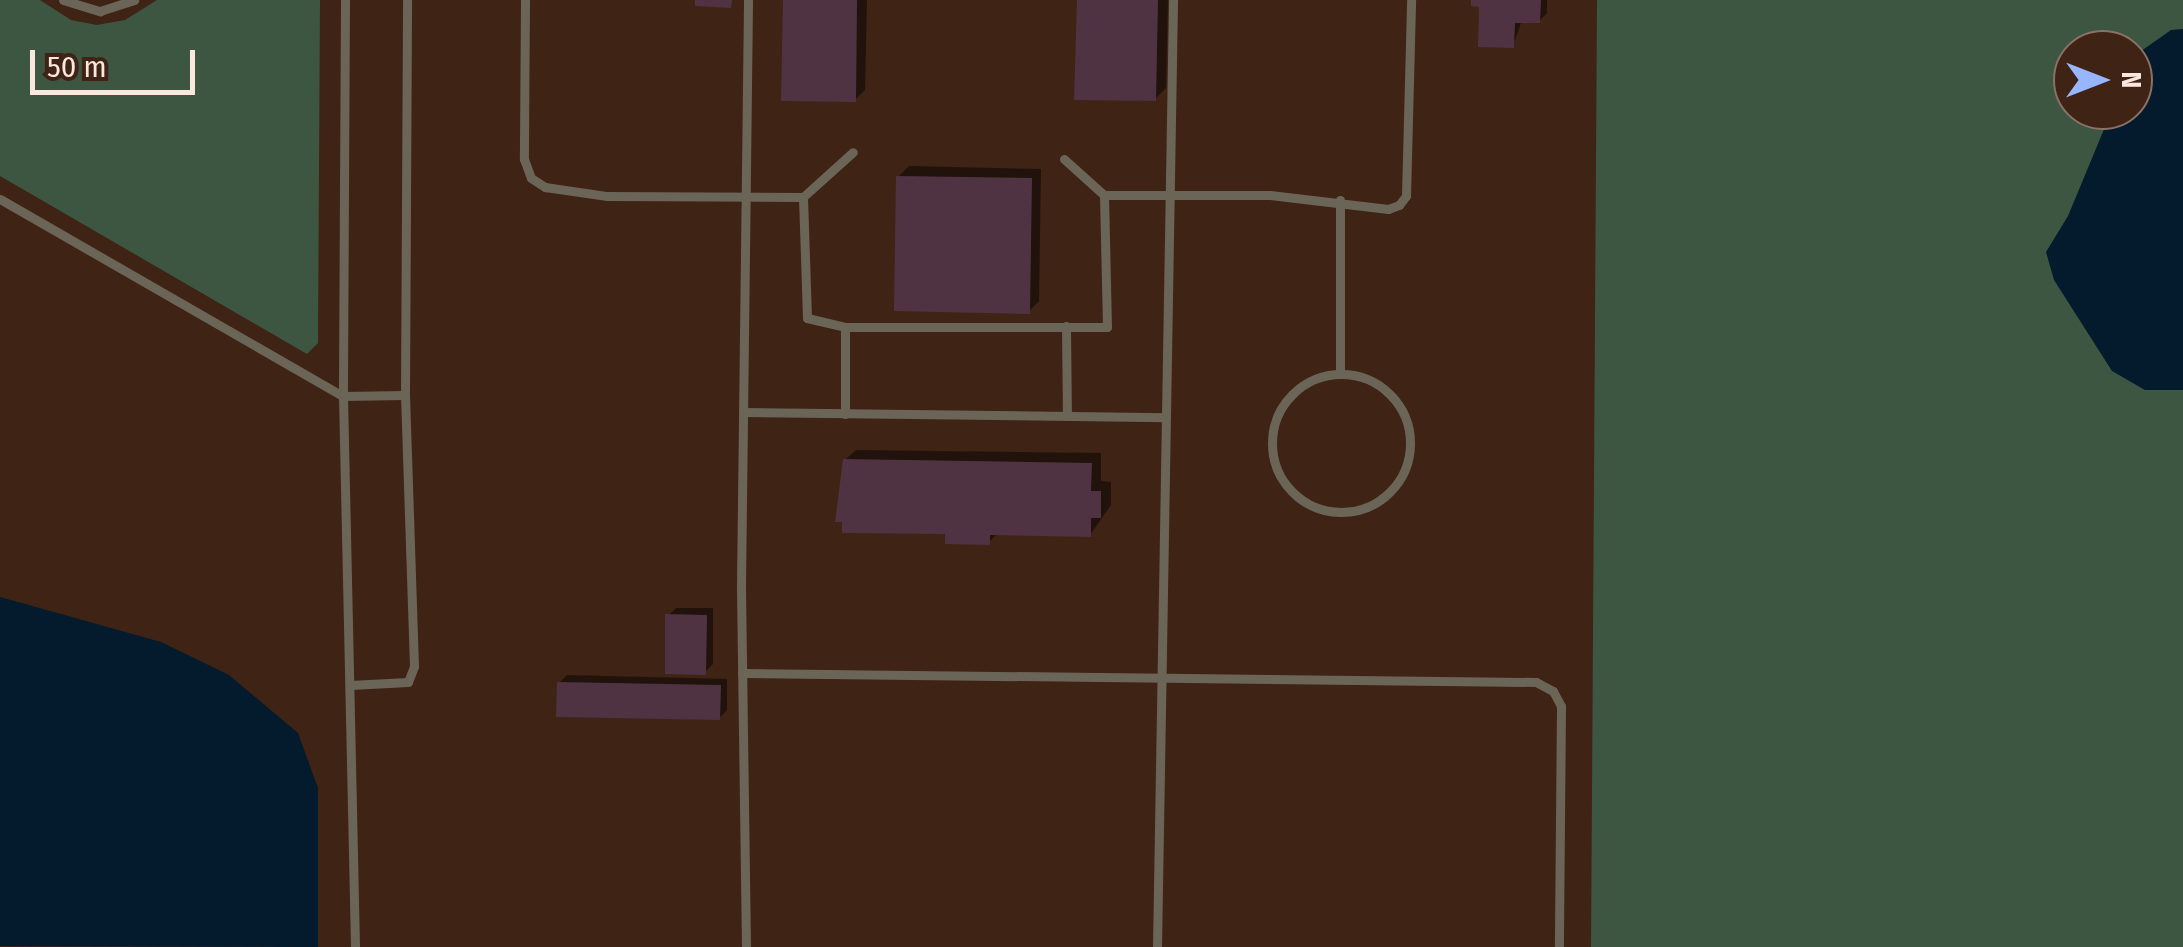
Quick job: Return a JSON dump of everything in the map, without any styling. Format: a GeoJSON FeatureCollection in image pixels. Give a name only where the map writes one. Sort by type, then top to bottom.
{"type":"FeatureCollection","features":[{"type":"Feature","properties":{"kind":"lane"},"geometry":{"type":"LineString","coordinates":[[63,0],[100,11],[134,0]]}},
{"type":"Feature","properties":{"kind":"lane"},"geometry":{"type":"LineString","coordinates":[[345,0],[343,396],[355,947]]}},
{"type":"Feature","properties":{"kind":"lane"},"geometry":{"type":"LineString","coordinates":[[350,684],[394,685],[414,674],[405,395],[407,0]]}},
{"type":"Feature","properties":{"kind":"lane"},"geometry":{"type":"LineString","coordinates":[[526,0],[524,159],[531,178],[544,187],[607,196],[803,197],[853,152]]}},
{"type":"Feature","properties":{"kind":"lane"},"geometry":{"type":"LineString","coordinates":[[746,947],[742,673],[748,0]]}},
{"type":"Feature","properties":{"kind":"lane"},"geometry":{"type":"LineString","coordinates":[[1157,947],[1173,0]]}},
{"type":"Feature","properties":{"kind":"lane"},"geometry":{"type":"LineString","coordinates":[[1064,159],[1104,195],[1340,200],[1388,210],[1406,196],[1411,0]]}},
{"type":"Feature","properties":{"kind":"lane"},"geometry":{"type":"LineString","coordinates":[[803,197],[807,318],[845,328],[1108,324],[1104,195]]}},
{"type":"Feature","properties":{"kind":"lane"},"geometry":{"type":"LineString","coordinates":[[0,199],[343,396],[405,395]]}},
{"type":"Feature","properties":{"kind":"lane"},"geometry":{"type":"LineString","coordinates":[[1340,200],[1340,373]]}},
{"type":"Feature","properties":{"kind":"lane"},"geometry":{"type":"LineString","coordinates":[[1066,326],[1067,416]]}},
{"type":"Feature","properties":{"kind":"lane"},"geometry":{"type":"LineString","coordinates":[[844,414],[845,328]]}},
{"type":"Feature","properties":{"kind":"lane"},"geometry":{"type":"LineString","coordinates":[[1340,373],[1387,390],[1403,411],[1409,448],[1397,484],[1378,502],[1329,512],[1286,486],[1272,437],[1294,392],[1340,373]]}},
{"type":"Feature","properties":{"kind":"lane"},"geometry":{"type":"LineString","coordinates":[[743,412],[1166,416]]}},
{"type":"Feature","properties":{"kind":"lane"},"geometry":{"type":"LineString","coordinates":[[742,673],[1536,682],[1553,691],[1561,706],[1559,947]]}},
{"type":"Feature","properties":{"kind":"green space"},"geometry":{"type":"Polygon","coordinates":[[[0,0],[40,0],[71,20],[97,25],[125,20],[157,0],[320,0],[318,343],[307,354],[0,176],[0,0]]]}},
{"type":"Feature","properties":{"kind":"green space"},"geometry":{"type":"Polygon","coordinates":[[[1597,0],[2183,0],[2183,947],[1591,947],[1597,0]]]}},
{"type":"Feature","properties":{"kind":"water"},"geometry":{"type":"Polygon","coordinates":[[[2183,29],[2183,390],[2145,390],[2112,371],[2054,280],[2046,252],[2068,216],[2104,130],[2153,130],[2153,43],[2171,30],[2183,29]]]}},
{"type":"Feature","properties":{"kind":"water"},"geometry":{"type":"Polygon","coordinates":[[[0,597],[161,642],[229,675],[298,733],[318,788],[318,947],[0,946],[0,597]]]}},
{"type":"Feature","properties":{"kind":"building"},"geometry":{"type":"Polygon","coordinates":[[[695,0],[732,0],[731,8],[695,6],[695,0]]]}},
{"type":"Feature","properties":{"kind":"building"},"geometry":{"type":"Polygon","coordinates":[[[783,0],[857,0],[856,102],[781,101],[783,0]]]}},
{"type":"Feature","properties":{"kind":"building"},"geometry":{"type":"Polygon","coordinates":[[[1077,0],[1158,0],[1156,101],[1074,100],[1077,0]]]}},
{"type":"Feature","properties":{"kind":"building"},"geometry":{"type":"Polygon","coordinates":[[[1471,0],[1541,0],[1540,23],[1515,23],[1514,48],[1478,47],[1479,7],[1471,6],[1471,0]]]}},
{"type":"Feature","properties":{"kind":"building"},"geometry":{"type":"Polygon","coordinates":[[[896,176],[1032,178],[1030,314],[894,311],[896,176]]]}},
{"type":"Feature","properties":{"kind":"building"},"geometry":{"type":"Polygon","coordinates":[[[843,459],[1092,463],[1091,491],[1101,491],[1101,518],[1091,518],[1091,537],[990,535],[990,545],[945,544],[945,534],[842,533],[842,522],[835,522],[843,459]]]}},
{"type":"Feature","properties":{"kind":"building"},"geometry":{"type":"Polygon","coordinates":[[[665,614],[707,615],[706,675],[665,674],[665,614]]]}},
{"type":"Feature","properties":{"kind":"building"},"geometry":{"type":"Polygon","coordinates":[[[557,682],[721,685],[720,720],[556,717],[557,682]]]}}]}
